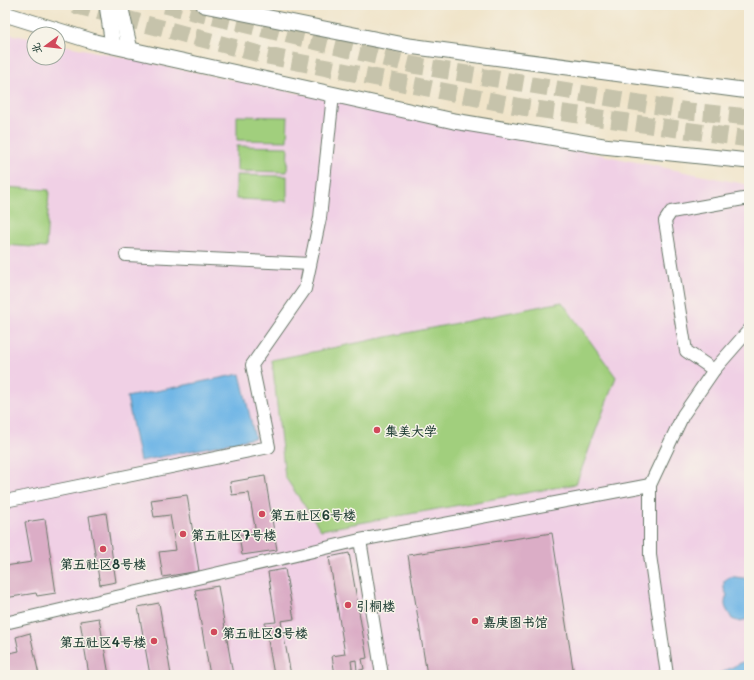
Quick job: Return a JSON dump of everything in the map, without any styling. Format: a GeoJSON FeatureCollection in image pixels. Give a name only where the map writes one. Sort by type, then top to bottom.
{"type":"FeatureCollection","features":[{"type":"Feature","properties":{"kind":"main road"},"geometry":{"type":"LineString","coordinates":[[106,5],[113,45]]}},
{"type":"Feature","properties":{"kind":"main road"},"geometry":{"type":"LineString","coordinates":[[120,5],[130,50]]}},
{"type":"Feature","properties":{"kind":"main road"},"geometry":{"type":"LineString","coordinates":[[204,5],[409,46],[749,91]]}},
{"type":"Feature","properties":{"kind":"main road"},"geometry":{"type":"LineString","coordinates":[[5,14],[95,42],[454,121],[603,146],[749,161]]}},
{"type":"Feature","properties":{"kind":"lane"},"geometry":{"type":"LineString","coordinates":[[5,501],[269,447],[252,365],[305,289],[320,218],[333,95]]}},
{"type":"Feature","properties":{"kind":"lane"},"geometry":{"type":"LineString","coordinates":[[714,370],[686,351],[665,221],[671,212],[749,198]]}},
{"type":"Feature","properties":{"kind":"lane"},"geometry":{"type":"LineString","coordinates":[[126,255],[310,264]]}},
{"type":"Feature","properties":{"kind":"lane"},"geometry":{"type":"LineString","coordinates":[[667,675],[650,555],[650,486],[683,415],[714,370],[749,330]]}},
{"type":"Feature","properties":{"kind":"lane"},"geometry":{"type":"LineString","coordinates":[[5,623],[360,540],[650,486]]}},
{"type":"Feature","properties":{"kind":"lane"},"geometry":{"type":"LineString","coordinates":[[360,540],[382,675]]}},
{"type":"Feature","properties":{"kind":"shaded area","name":"集美大学"},"geometry":{"type":"Polygon","coordinates":[[[5,33],[26,37],[26,66],[66,66],[66,46],[749,185],[749,675],[5,675],[5,33]]]}},
{"type":"Feature","properties":{"kind":"green space"},"geometry":{"type":"Polygon","coordinates":[[[237,116],[288,117],[287,141],[237,140],[237,116]]]}},
{"type":"Feature","properties":{"kind":"green space"},"geometry":{"type":"Polygon","coordinates":[[[237,146],[288,147],[287,172],[237,171],[237,146]]]}},
{"type":"Feature","properties":{"kind":"green space"},"geometry":{"type":"Polygon","coordinates":[[[236,175],[287,176],[287,201],[236,199],[236,175]]]}},
{"type":"Feature","properties":{"kind":"green space"},"geometry":{"type":"Polygon","coordinates":[[[5,187],[49,190],[46,248],[5,245],[5,187]]]}},
{"type":"Feature","properties":{"kind":"green space"},"geometry":{"type":"Polygon","coordinates":[[[562,302],[616,377],[576,484],[321,530],[285,477],[272,360],[562,302]]]}},
{"type":"Feature","properties":{"kind":"water"},"geometry":{"type":"Polygon","coordinates":[[[240,374],[255,438],[140,461],[127,397],[240,374]]]}},
{"type":"Feature","properties":{"kind":"water"},"geometry":{"type":"Polygon","coordinates":[[[729,577],[749,578],[749,618],[740,622],[732,619],[725,605],[727,595],[724,589],[724,581],[729,577]]]}},
{"type":"Feature","properties":{"kind":"water"},"geometry":{"type":"Polygon","coordinates":[[[749,659],[749,675],[716,675],[749,659]]]}},
{"type":"Feature","properties":{"kind":"building","name":"第五社区6号楼"},"geometry":{"type":"Polygon","coordinates":[[[265,476],[277,550],[242,555],[239,535],[256,533],[249,493],[232,495],[230,482],[265,476]]]}},
{"type":"Feature","properties":{"kind":"building","name":"第五社区7号楼"},"geometry":{"type":"Polygon","coordinates":[[[187,495],[199,571],[163,577],[159,552],[176,550],[170,515],[154,517],[151,500],[187,495]]]}},
{"type":"Feature","properties":{"kind":"building","name":"第五社区8号楼"},"geometry":{"type":"Polygon","coordinates":[[[106,513],[116,582],[100,585],[89,516],[106,513]]]}},
{"type":"Feature","properties":{"kind":"building"},"geometry":{"type":"Polygon","coordinates":[[[45,519],[56,593],[37,596],[36,593],[5,598],[5,566],[32,562],[25,522],[45,519]]]}},
{"type":"Feature","properties":{"kind":"building"},"geometry":{"type":"Polygon","coordinates":[[[552,533],[574,675],[427,675],[408,555],[552,533]]]}},
{"type":"Feature","properties":{"kind":"building","name":"引桐楼"},"geometry":{"type":"Polygon","coordinates":[[[349,553],[367,658],[362,659],[364,669],[357,671],[356,660],[351,661],[353,675],[335,675],[332,656],[345,654],[329,557],[349,553]]]}},
{"type":"Feature","properties":{"kind":"building"},"geometry":{"type":"Polygon","coordinates":[[[285,569],[294,619],[281,621],[291,675],[274,675],[265,623],[276,622],[268,572],[285,569]]]}},
{"type":"Feature","properties":{"kind":"building","name":"第五社区3号楼"},"geometry":{"type":"Polygon","coordinates":[[[218,586],[233,675],[210,675],[195,590],[218,586]]]}},
{"type":"Feature","properties":{"kind":"building","name":"第五社区4号楼"},"geometry":{"type":"Polygon","coordinates":[[[159,603],[171,675],[150,675],[138,607],[159,603]]]}},
{"type":"Feature","properties":{"kind":"building"},"geometry":{"type":"Polygon","coordinates":[[[99,618],[109,675],[89,675],[80,621],[99,618]]]}},
{"type":"Feature","properties":{"kind":"building"},"geometry":{"type":"Polygon","coordinates":[[[30,633],[39,675],[5,675],[5,654],[19,651],[16,637],[30,633]]]}},
{"type":"Feature","properties":{"kind":"tunnel"},"geometry":{"type":"LineString","coordinates":[[74,5],[263,55],[522,107],[749,139]]}},
{"type":"Feature","properties":{"kind":"tunnel"},"geometry":{"type":"LineString","coordinates":[[165,5],[413,65],[688,111],[749,117]]}},
{"type":"Feature","properties":{"kind":"place","name":"集美大学"},"geometry":{"type":"Point","coordinates":[377,430]}},
{"type":"Feature","properties":{"kind":"place","name":"第五社区6号楼"},"geometry":{"type":"Point","coordinates":[262,514]}},
{"type":"Feature","properties":{"kind":"place","name":"第五社区7号楼"},"geometry":{"type":"Point","coordinates":[183,534]}},
{"type":"Feature","properties":{"kind":"place","name":"第五社区8号楼"},"geometry":{"type":"Point","coordinates":[103,549]}},
{"type":"Feature","properties":{"kind":"place","name":"引桐楼"},"geometry":{"type":"Point","coordinates":[348,605]}},
{"type":"Feature","properties":{"kind":"place","name":"嘉庚图书馆"},"geometry":{"type":"Point","coordinates":[475,621]}},
{"type":"Feature","properties":{"kind":"place","name":"第五社区3号楼"},"geometry":{"type":"Point","coordinates":[214,632]}},
{"type":"Feature","properties":{"kind":"place","name":"第五社区4号楼"},"geometry":{"type":"Point","coordinates":[154,641]}}]}
